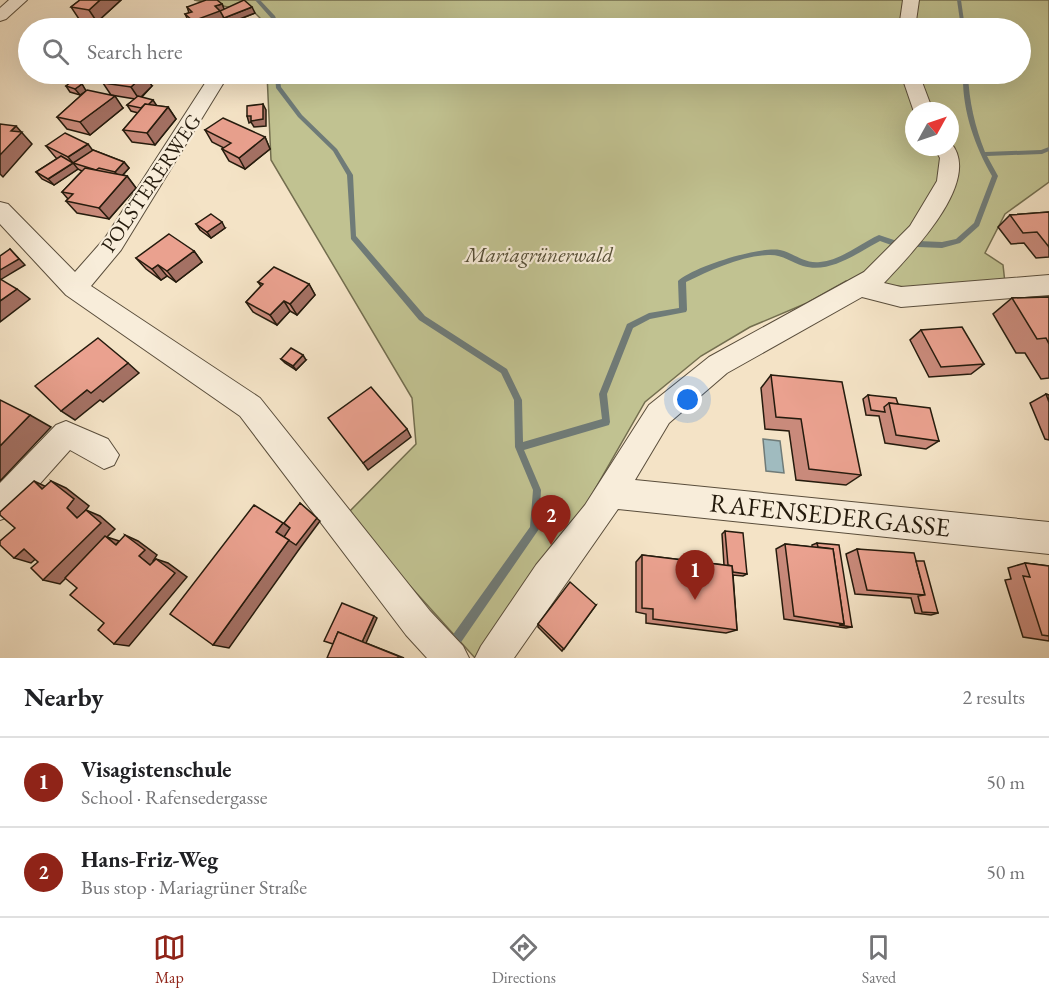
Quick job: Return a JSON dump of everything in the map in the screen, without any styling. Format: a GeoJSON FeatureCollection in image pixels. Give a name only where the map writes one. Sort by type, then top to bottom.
{"type":"FeatureCollection","features":[{"type":"Feature","properties":{"kind":"street"},"geometry":{"type":"LineString","coordinates":[[0,16],[19,0]]}},
{"type":"Feature","properties":{"kind":"street"},"geometry":{"type":"LineString","coordinates":[[908,18],[911,0]]}},
{"type":"Feature","properties":{"kind":"street","name":"POLSTERERWEG"},"geometry":{"type":"LineString","coordinates":[[75,288],[113,244],[214,84]]}},
{"type":"Feature","properties":{"kind":"street"},"geometry":{"type":"LineString","coordinates":[[913,84],[918,102]]}},
{"type":"Feature","properties":{"kind":"street"},"geometry":{"type":"LineString","coordinates":[[493,658],[610,493],[659,414],[726,360],[860,287],[894,259],[918,232],[948,181],[949,156]]}},
{"type":"Feature","properties":{"kind":"street"},"geometry":{"type":"LineString","coordinates":[[0,210],[75,288],[250,407],[445,653]]}},
{"type":"Feature","properties":{"kind":"street"},"geometry":{"type":"LineString","coordinates":[[860,287],[901,297],[1049,285]]}},
{"type":"Feature","properties":{"kind":"street"},"geometry":{"type":"LineString","coordinates":[[0,505],[66,434],[98,449],[104,455]]}},
{"type":"Feature","properties":{"kind":"street","name":"RAFENSEDERGASSE"},"geometry":{"type":"LineString","coordinates":[[610,493],[1049,538]]}},
{"type":"Feature","properties":{"kind":"green space","name":"Mariagrünerwald"},"geometry":{"type":"Polygon","coordinates":[[[194,0],[1049,0],[1049,182],[1005,214],[985,253],[1003,265],[1005,283],[916,288],[846,281],[807,303],[750,327],[701,356],[645,402],[587,503],[475,658],[346,515],[416,444],[412,398],[271,160],[267,84],[1031,84],[1031,18],[260,18],[248,6],[228,7],[194,0]]]}},
{"type":"Feature","properties":{"kind":"water"},"geometry":{"type":"Polygon","coordinates":[[[763,439],[780,441],[784,473],[766,471],[763,439]]]}},
{"type":"Feature","properties":{"kind":"building"},"geometry":{"type":"Polygon","coordinates":[[[80,0],[100,0],[89,10],[71,7],[80,0]]]}},
{"type":"Feature","properties":{"kind":"building"},"geometry":{"type":"Polygon","coordinates":[[[206,0],[217,0],[222,4],[215,6],[220,11],[201,18],[190,18],[185,14],[192,12],[187,7],[206,0]]]}},
{"type":"Feature","properties":{"kind":"building"},"geometry":{"type":"Polygon","coordinates":[[[244,0],[252,7],[224,18],[220,11],[244,0]]]}},
{"type":"Feature","properties":{"kind":"building"},"geometry":{"type":"Polygon","coordinates":[[[68,84],[82,84],[75,89],[66,86],[68,84]]]}},
{"type":"Feature","properties":{"kind":"building"},"geometry":{"type":"Polygon","coordinates":[[[110,84],[134,84],[131,87],[110,84]]]}},
{"type":"Feature","properties":{"kind":"building"},"geometry":{"type":"Polygon","coordinates":[[[87,90],[115,96],[80,122],[57,117],[87,90]]]}},
{"type":"Feature","properties":{"kind":"building"},"geometry":{"type":"Polygon","coordinates":[[[138,96],[153,100],[141,108],[127,105],[138,96]]]}},
{"type":"Feature","properties":{"kind":"building"},"geometry":{"type":"Polygon","coordinates":[[[145,104],[168,107],[147,133],[123,130],[145,104]]]}},
{"type":"Feature","properties":{"kind":"building"},"geometry":{"type":"Polygon","coordinates":[[[263,104],[263,119],[251,121],[251,116],[247,116],[247,106],[263,104]]]}},
{"type":"Feature","properties":{"kind":"building"},"geometry":{"type":"Polygon","coordinates":[[[223,118],[265,137],[239,158],[222,149],[231,143],[205,130],[223,118]]]}},
{"type":"Feature","properties":{"kind":"building"},"geometry":{"type":"Polygon","coordinates":[[[0,124],[16,126],[11,131],[22,132],[0,155],[0,124]]]}},
{"type":"Feature","properties":{"kind":"building"},"geometry":{"type":"Polygon","coordinates":[[[65,133],[88,144],[68,157],[46,146],[65,133]]]}},
{"type":"Feature","properties":{"kind":"building"},"geometry":{"type":"Polygon","coordinates":[[[93,150],[124,162],[115,172],[99,168],[96,170],[73,163],[93,150]]]}},
{"type":"Feature","properties":{"kind":"building"},"geometry":{"type":"Polygon","coordinates":[[[61,156],[73,163],[48,179],[36,172],[61,156]]]}},
{"type":"Feature","properties":{"kind":"building"},"geometry":{"type":"Polygon","coordinates":[[[85,168],[127,176],[99,208],[66,201],[73,194],[62,192],[85,168]]]}},
{"type":"Feature","properties":{"kind":"building"},"geometry":{"type":"Polygon","coordinates":[[[1049,212],[1049,247],[1037,232],[1023,233],[1010,215],[1049,212]]]}},
{"type":"Feature","properties":{"kind":"building"},"geometry":{"type":"Polygon","coordinates":[[[211,214],[222,222],[207,232],[196,224],[211,214]]]}},
{"type":"Feature","properties":{"kind":"building"},"geometry":{"type":"Polygon","coordinates":[[[169,234],[194,251],[167,271],[158,265],[152,269],[136,258],[169,234]]]}},
{"type":"Feature","properties":{"kind":"building"},"geometry":{"type":"Polygon","coordinates":[[[10,249],[19,259],[0,270],[0,256],[10,249]]]}},
{"type":"Feature","properties":{"kind":"building"},"geometry":{"type":"Polygon","coordinates":[[[274,267],[309,284],[290,304],[284,301],[270,315],[246,302],[263,284],[258,282],[274,267]]]}},
{"type":"Feature","properties":{"kind":"building"},"geometry":{"type":"Polygon","coordinates":[[[0,279],[17,289],[0,301],[0,279]]]}},
{"type":"Feature","properties":{"kind":"building"},"geometry":{"type":"Polygon","coordinates":[[[1049,297],[1049,344],[1046,338],[1037,339],[1012,298],[1049,297]]]}},
{"type":"Feature","properties":{"kind":"building"},"geometry":{"type":"Polygon","coordinates":[[[962,327],[984,364],[941,367],[921,330],[962,327]]]}},
{"type":"Feature","properties":{"kind":"building"},"geometry":{"type":"Polygon","coordinates":[[[98,338],[128,363],[91,393],[87,390],[61,411],[35,386],[98,338]]]}},
{"type":"Feature","properties":{"kind":"building"},"geometry":{"type":"Polygon","coordinates":[[[291,348],[303,355],[293,366],[281,359],[291,348]]]}},
{"type":"Feature","properties":{"kind":"building"},"geometry":{"type":"Polygon","coordinates":[[[771,375],[842,382],[861,475],[809,469],[801,419],[776,417],[771,375]]]}},
{"type":"Feature","properties":{"kind":"building"},"geometry":{"type":"Polygon","coordinates":[[[371,387],[407,429],[363,463],[328,418],[371,387]]]}},
{"type":"Feature","properties":{"kind":"building"},"geometry":{"type":"Polygon","coordinates":[[[868,395],[896,398],[898,404],[889,403],[884,407],[885,412],[871,410],[868,395]]]}},
{"type":"Feature","properties":{"kind":"building"},"geometry":{"type":"Polygon","coordinates":[[[0,400],[30,415],[0,446],[0,400]]]}},
{"type":"Feature","properties":{"kind":"building"},"geometry":{"type":"Polygon","coordinates":[[[889,403],[930,408],[939,441],[896,435],[889,403]]]}},
{"type":"Feature","properties":{"kind":"building"},"geometry":{"type":"Polygon","coordinates":[[[34,481],[42,489],[51,481],[74,499],[67,508],[77,518],[86,510],[101,523],[43,580],[31,568],[38,562],[24,549],[14,558],[0,545],[0,541],[15,528],[0,515],[0,512],[34,481]]]}},
{"type":"Feature","properties":{"kind":"building"},"geometry":{"type":"Polygon","coordinates":[[[300,503],[317,518],[296,545],[284,537],[290,528],[284,523],[300,503]]]}},
{"type":"Feature","properties":{"kind":"building"},"geometry":{"type":"Polygon","coordinates":[[[254,505],[283,523],[276,532],[289,540],[213,645],[170,614],[254,505]]]}},
{"type":"Feature","properties":{"kind":"building"},"geometry":{"type":"Polygon","coordinates":[[[725,531],[743,533],[747,574],[733,572],[732,566],[728,565],[725,531]]]}},
{"type":"Feature","properties":{"kind":"building"},"geometry":{"type":"Polygon","coordinates":[[[125,535],[145,550],[139,556],[150,565],[156,559],[175,573],[114,644],[98,630],[104,623],[70,595],[77,588],[65,578],[105,536],[116,545],[125,535]]]}},
{"type":"Feature","properties":{"kind":"building"},"geometry":{"type":"Polygon","coordinates":[[[817,543],[839,545],[852,627],[839,625],[844,624],[833,549],[818,547],[817,543]]]}},
{"type":"Feature","properties":{"kind":"building"},"geometry":{"type":"Polygon","coordinates":[[[785,544],[833,549],[844,624],[794,616],[785,544]]]}},
{"type":"Feature","properties":{"kind":"building"},"geometry":{"type":"Polygon","coordinates":[[[857,549],[914,553],[925,595],[867,590],[857,549]]]}},
{"type":"Feature","properties":{"kind":"building"},"geometry":{"type":"Polygon","coordinates":[[[642,555],[732,566],[737,630],[653,619],[653,609],[642,608],[642,555]]]}},
{"type":"Feature","properties":{"kind":"building"},"geometry":{"type":"Polygon","coordinates":[[[916,561],[924,561],[938,613],[922,612],[918,596],[925,595],[916,561]]]}},
{"type":"Feature","properties":{"kind":"building"},"geometry":{"type":"Polygon","coordinates":[[[1025,563],[1049,566],[1049,636],[1042,635],[1023,576],[1030,577],[1025,563]]]}},
{"type":"Feature","properties":{"kind":"building"},"geometry":{"type":"Polygon","coordinates":[[[570,582],[596,605],[564,649],[538,624],[570,582]]]}},
{"type":"Feature","properties":{"kind":"building"},"geometry":{"type":"Polygon","coordinates":[[[342,603],[374,616],[362,642],[338,632],[333,644],[324,641],[342,603]]]}},
{"type":"Feature","properties":{"kind":"building"},"geometry":{"type":"Polygon","coordinates":[[[338,632],[398,656],[398,658],[327,658],[338,632]]]}},
{"type":"Feature","properties":{"kind":"waterway"},"geometry":{"type":"LineString","coordinates":[[257,0],[273,18]]}},
{"type":"Feature","properties":{"kind":"waterway"},"geometry":{"type":"LineString","coordinates":[[959,0],[962,18]]}},
{"type":"Feature","properties":{"kind":"waterway"},"geometry":{"type":"LineString","coordinates":[[278,84],[300,116],[335,150],[350,175],[353,237],[422,318],[504,371],[518,400],[519,447]]}},
{"type":"Feature","properties":{"kind":"waterway"},"geometry":{"type":"LineString","coordinates":[[519,447],[606,422],[603,394],[630,326],[649,316],[683,310],[682,281],[692,276],[758,253],[780,253],[803,263],[820,265],[843,258],[879,238],[894,243],[942,245],[958,241],[977,224],[995,176],[977,140],[967,100],[966,84]]}},
{"type":"Feature","properties":{"kind":"waterway"},"geometry":{"type":"LineString","coordinates":[[984,154],[1042,152],[1049,149]]}},
{"type":"Feature","properties":{"kind":"waterway"},"geometry":{"type":"LineString","coordinates":[[451,647],[534,529],[537,490],[519,447]]}},
{"type":"Feature","properties":{"kind":"place","name":"Hans-Friz-Weg"},"geometry":{"type":"Point","coordinates":[551,545]}},
{"type":"Feature","properties":{"kind":"place","name":"Visagistenschule"},"geometry":{"type":"Point","coordinates":[695,600]}}]}
